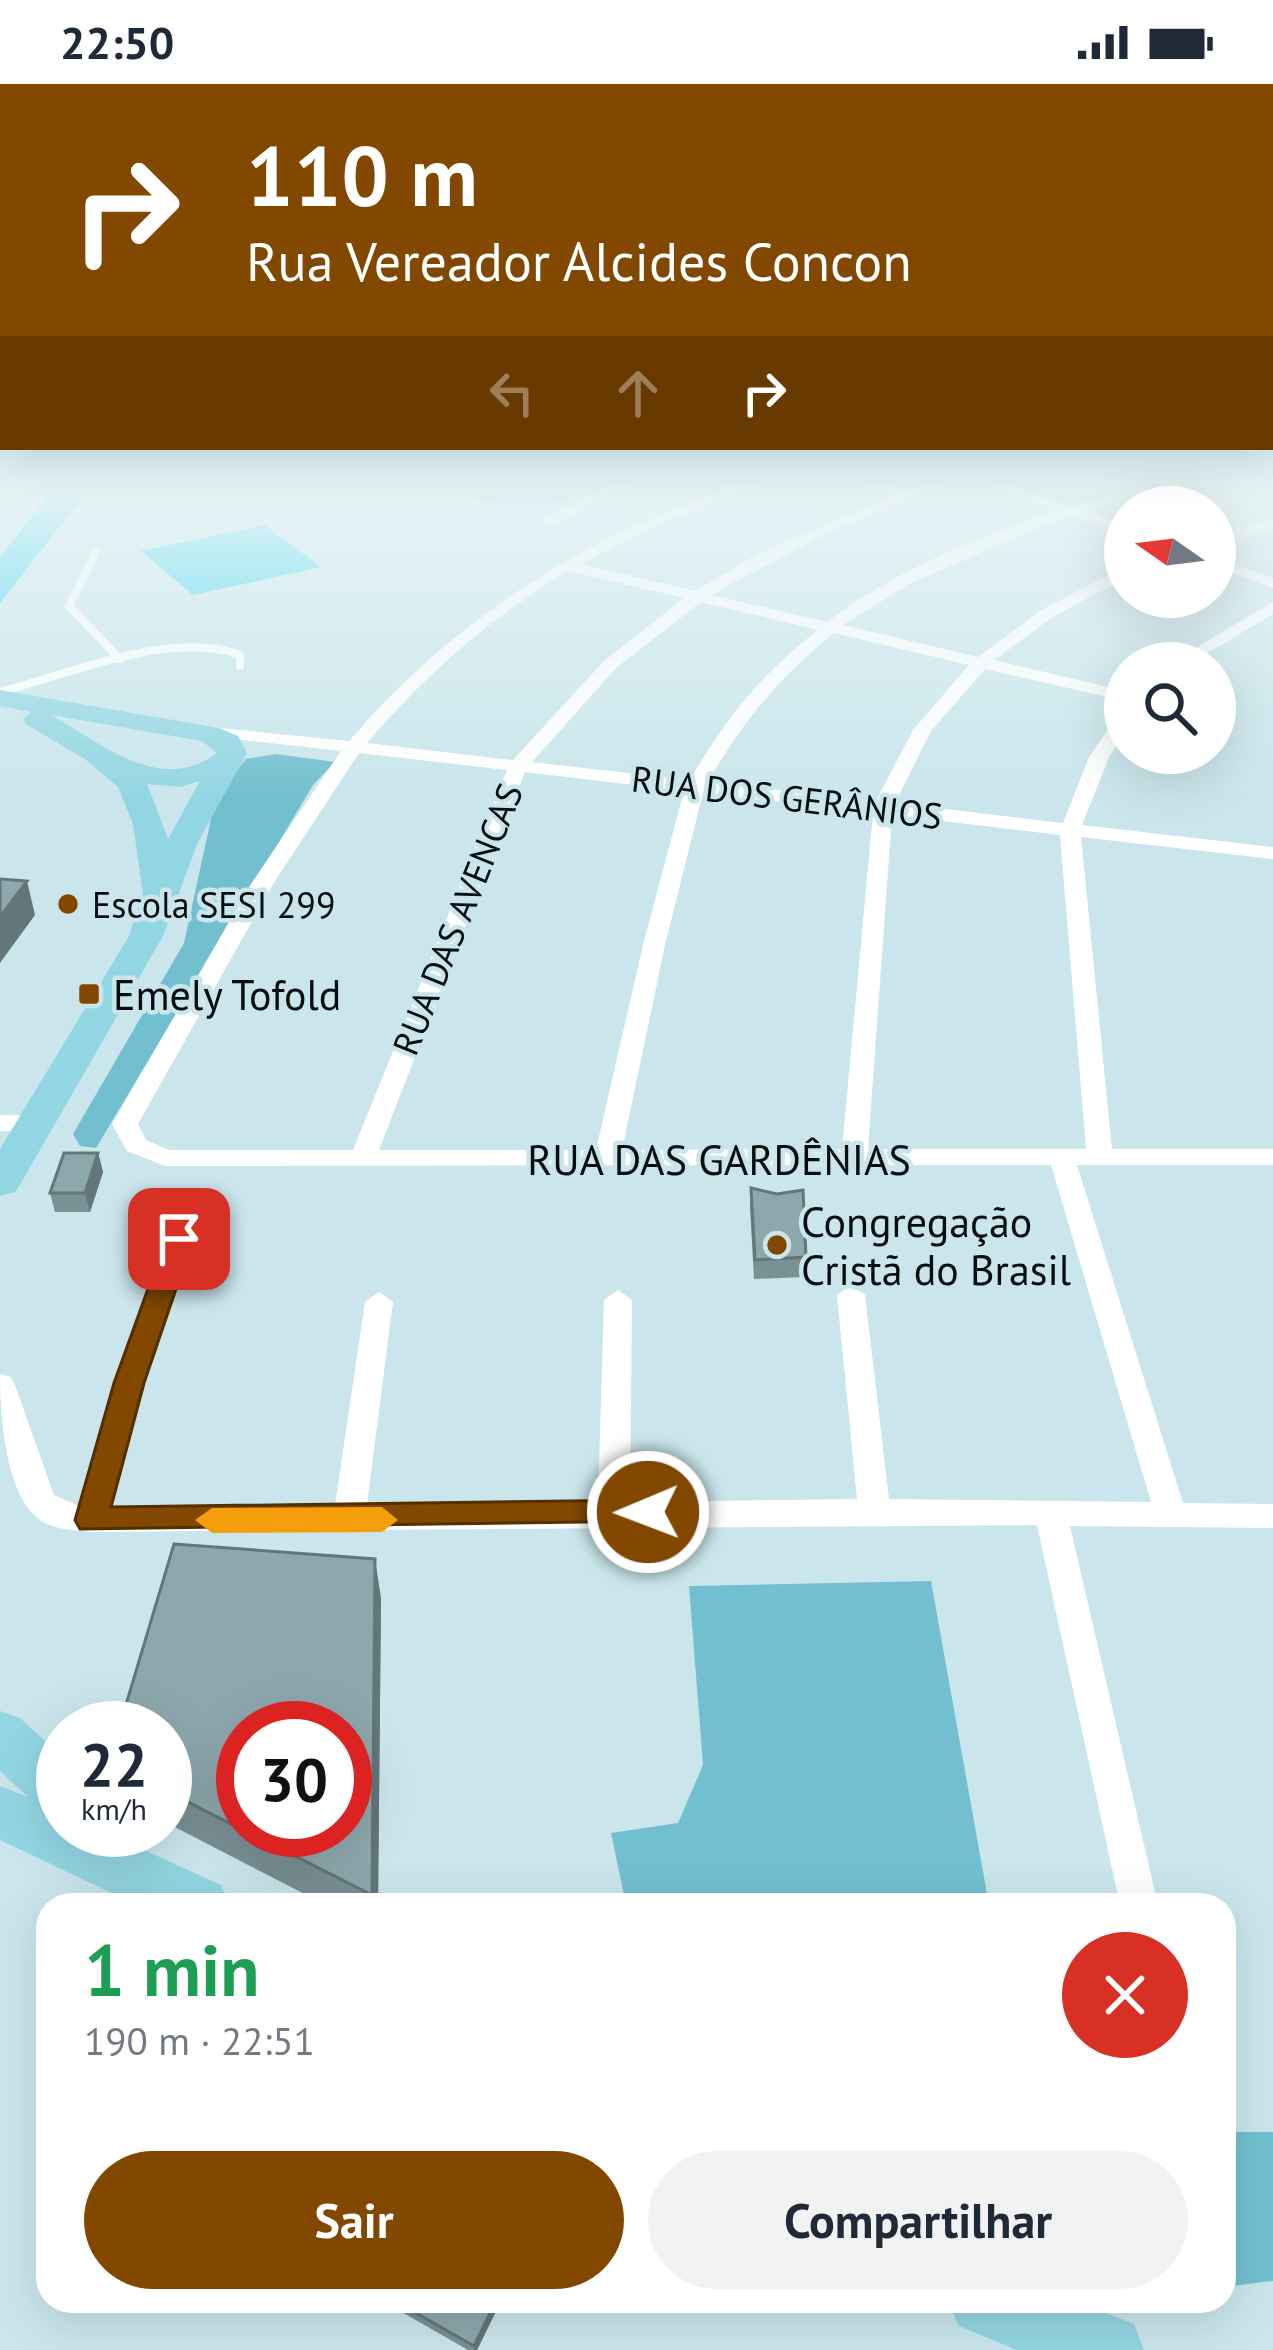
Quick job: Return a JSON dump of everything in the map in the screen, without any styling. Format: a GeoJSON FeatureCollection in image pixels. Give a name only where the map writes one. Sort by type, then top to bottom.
{"type":"FeatureCollection","features":[{"type":"Feature","properties":{"kind":"main road"},"geometry":{"type":"LineString","coordinates":[[0,1184],[16,1123],[146,936],[158,893],[229,758],[221,737],[173,726],[80,716],[0,698],[117,765],[179,778],[229,758]]}},
{"type":"Feature","properties":{"kind":"main road"},"geometry":{"type":"LineString","coordinates":[[117,765],[133,735],[173,726]]}},
{"type":"Feature","properties":{"kind":"main road"},"geometry":{"type":"LineString","coordinates":[[117,765],[153,831],[158,893]]}},
{"type":"Feature","properties":{"kind":"main road"},"geometry":{"type":"LineString","coordinates":[[0,1735],[36,1768]]}},
{"type":"Feature","properties":{"kind":"main road"},"geometry":{"type":"LineString","coordinates":[[0,1812],[174,1893]]}},
{"type":"Feature","properties":{"kind":"main road"},"geometry":{"type":"LineString","coordinates":[[138,1857],[181,1893]]}},
{"type":"Feature","properties":{"kind":"main road"},"geometry":{"type":"LineString","coordinates":[[1014,2313],[1108,2350]]}},
{"type":"Feature","properties":{"kind":"street"},"geometry":{"type":"LineString","coordinates":[[354,746],[435,658],[536,587]]}},
{"type":"Feature","properties":{"kind":"street"},"geometry":{"type":"LineString","coordinates":[[655,587],[1104,690]]}},
{"type":"Feature","properties":{"kind":"street","name":"RUA DAS AVENCAS"},"geometry":{"type":"LineString","coordinates":[[363,1157],[518,766],[596,672],[711,587]]}},
{"type":"Feature","properties":{"kind":"street"},"geometry":{"type":"LineString","coordinates":[[607,1159],[652,949],[696,786],[759,694],[833,628],[900,587]]}},
{"type":"Feature","properties":{"kind":"street"},"geometry":{"type":"LineString","coordinates":[[854,1160],[883,808],[916,733],[977,663],[1063,603],[1096,587]]}},
{"type":"Feature","properties":{"kind":"street"},"geometry":{"type":"LineString","coordinates":[[1214,642],[1273,607]]}},
{"type":"Feature","properties":{"kind":"street","name":"RUA DOS GERÂNIOS"},"geometry":{"type":"LineString","coordinates":[[173,726],[1272,856]]}},
{"type":"Feature","properties":{"kind":"street","name":"RUA DOS GERÂNIOS"},"geometry":{"type":"LineString","coordinates":[[229,758],[300,741]]}},
{"type":"Feature","properties":{"kind":"street","name":"RUA DAS GARDÊNIAS"},"geometry":{"type":"LineString","coordinates":[[354,746],[300,827],[125,1124],[136,1145],[165,1158],[1273,1157]]}},
{"type":"Feature","properties":{"kind":"street"},"geometry":{"type":"LineString","coordinates":[[1100,1158],[1070,830],[1104,750]]}},
{"type":"Feature","properties":{"kind":"street"},"geometry":{"type":"LineString","coordinates":[[1272,856],[1273,830]]}},
{"type":"Feature","properties":{"kind":"street"},"geometry":{"type":"LineString","coordinates":[[1062,1159],[1171,1515]]}},
{"type":"Feature","properties":{"kind":"street"},"geometry":{"type":"LineString","coordinates":[[91,1520],[129,1383],[179,1239]]}},
{"type":"Feature","properties":{"kind":"street"},"geometry":{"type":"LineString","coordinates":[[851,1295],[874,1511]]}},
{"type":"Feature","properties":{"kind":"street"},"geometry":{"type":"LineString","coordinates":[[614,1513],[618,1300]]}},
{"type":"Feature","properties":{"kind":"street"},"geometry":{"type":"LineString","coordinates":[[350,1520],[379,1302]]}},
{"type":"Feature","properties":{"kind":"street"},"geometry":{"type":"LineString","coordinates":[[0,1385],[40,1502],[56,1514],[91,1520],[874,1511],[1273,1516]]}},
{"type":"Feature","properties":{"kind":"street"},"geometry":{"type":"LineString","coordinates":[[1051,1514],[1135,1893]]}},
{"type":"Feature","properties":{"kind":"lane"},"geometry":{"type":"LineString","coordinates":[[79,587],[69,606],[119,659]]}},
{"type":"Feature","properties":{"kind":"lane"},"geometry":{"type":"LineString","coordinates":[[0,692],[119,659],[206,644],[240,655],[240,666]]}},
{"type":"Feature","properties":{"kind":"shaded area"},"geometry":{"type":"Polygon","coordinates":[[[0,587],[13,587],[0,603],[0,587]]]}},
{"type":"Feature","properties":{"kind":"shaded area"},"geometry":{"type":"Polygon","coordinates":[[[183,587],[231,587],[193,595],[183,587]]]}},
{"type":"Feature","properties":{"kind":"shaded area"},"geometry":{"type":"Polygon","coordinates":[[[276,754],[335,762],[313,785],[96,1148],[80,1146],[73,1134],[184,943],[216,796],[246,759],[276,754]]]}},
{"type":"Feature","properties":{"kind":"shaded area"},"geometry":{"type":"Polygon","coordinates":[[[931,1581],[987,1893],[624,1893],[611,1833],[678,1823],[703,1765],[689,1586],[931,1581]]]}},
{"type":"Feature","properties":{"kind":"shaded area"},"geometry":{"type":"Polygon","coordinates":[[[1236,2132],[1273,2132],[1273,2281],[1236,2286],[1236,2132]]]}},
{"type":"Feature","properties":{"kind":"building"},"geometry":{"type":"Polygon","coordinates":[[[0,879],[27,881],[0,917],[0,879]]]}},
{"type":"Feature","properties":{"kind":"building"},"geometry":{"type":"Polygon","coordinates":[[[64,1153],[98,1153],[85,1193],[50,1193],[64,1153]]]}},
{"type":"Feature","properties":{"kind":"building","name":"Congregação Cristã do Brasil"},"geometry":{"type":"Polygon","coordinates":[[[751,1188],[777,1194],[803,1190],[806,1257],[755,1260],[751,1188]]]}},
{"type":"Feature","properties":{"kind":"building"},"geometry":{"type":"Polygon","coordinates":[[[174,1544],[375,1559],[372,1893],[297,1857],[372,1857],[372,1701],[216,1701],[216,1816],[192,1804],[192,1701],[127,1701],[174,1544]]]}},
{"type":"Feature","properties":{"kind":"building"},"geometry":{"type":"Polygon","coordinates":[[[416,2313],[490,2313],[474,2346],[416,2313]]]}},
{"type":"Feature","properties":{"kind":"slow traffic"},"geometry":{"type":"LineString","coordinates":[[212,1520],[382,1520]]}},
{"type":"Feature","properties":{"kind":"place","name":"Escola SESI 299"},"geometry":{"type":"Point","coordinates":[68,904]}},
{"type":"Feature","properties":{"kind":"place","name":"Emely Tofold"},"geometry":{"type":"Point","coordinates":[89,994]}},
{"type":"Feature","properties":{"kind":"place","name":"Congregação Cristã do Brasil"},"geometry":{"type":"Point","coordinates":[777,1245]}},
{"type":"Feature","properties":{"kind":"route"},"geometry":{"type":"LineString","coordinates":[[179,1239],[129,1383],[91,1520],[350,1520],[648,1512]]}}]}
